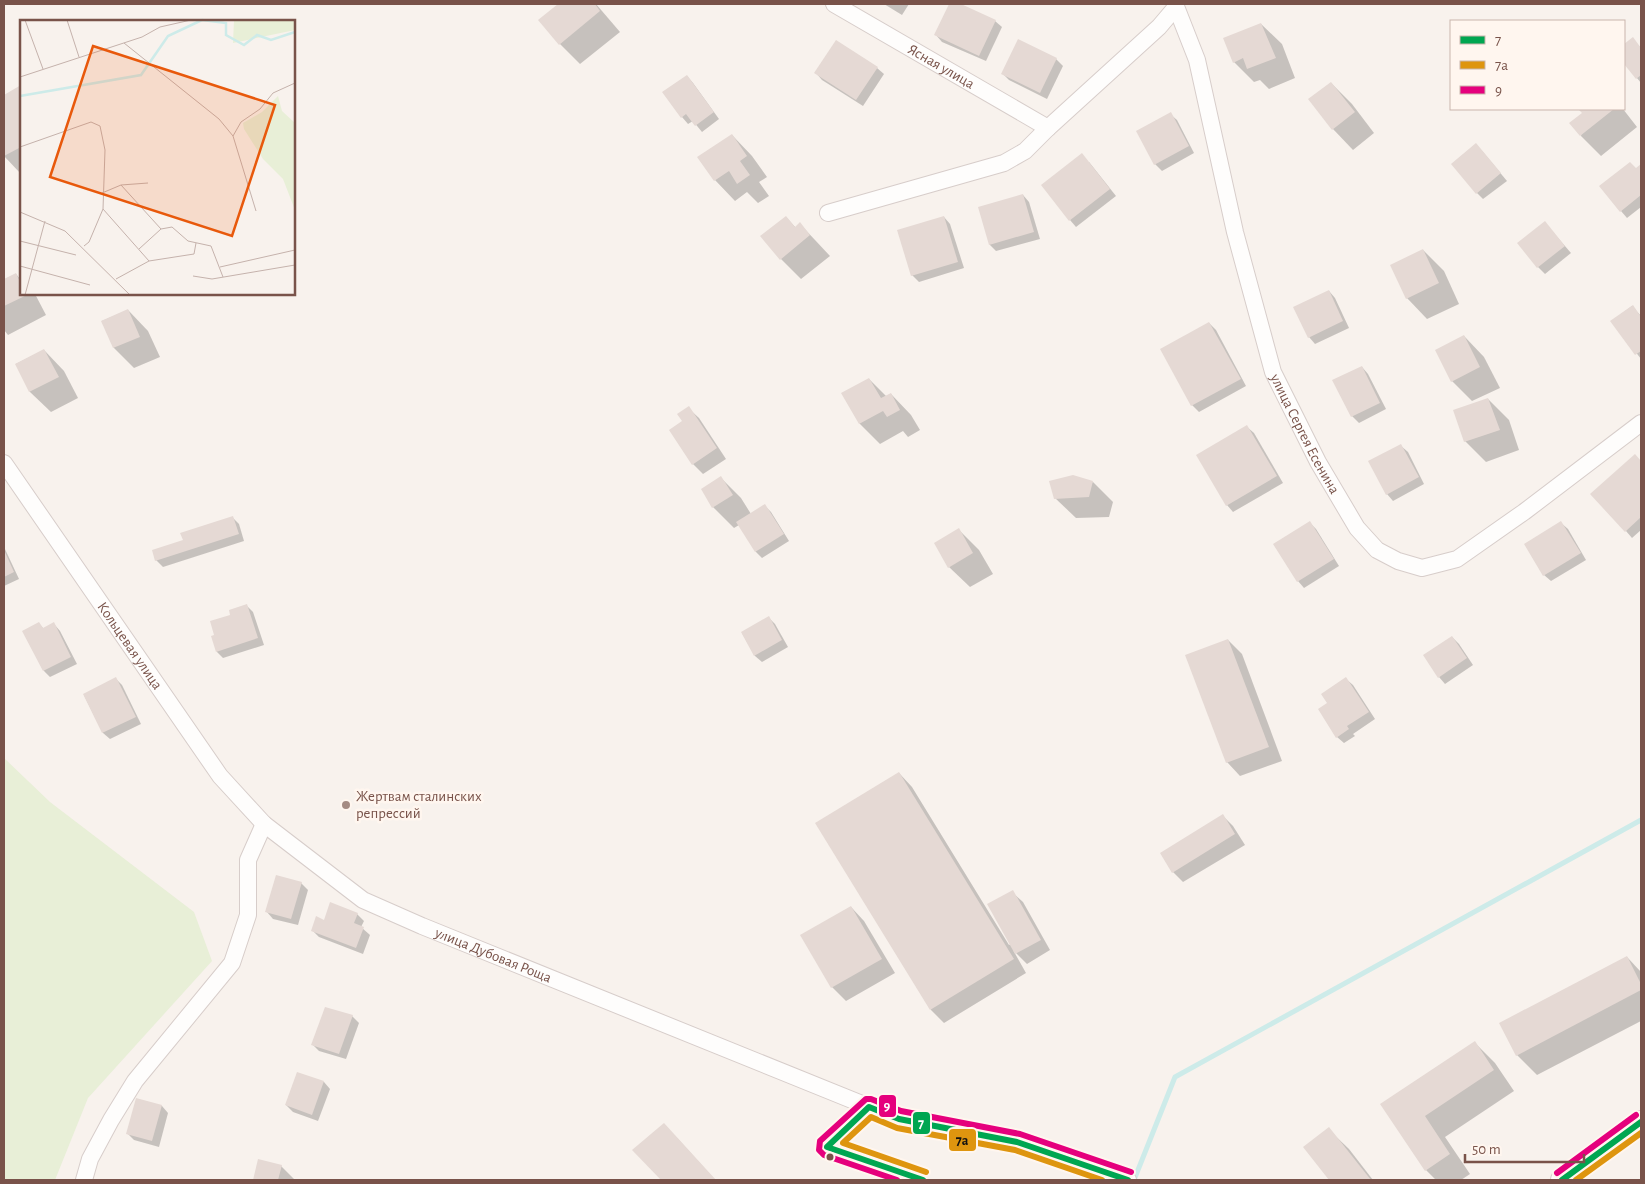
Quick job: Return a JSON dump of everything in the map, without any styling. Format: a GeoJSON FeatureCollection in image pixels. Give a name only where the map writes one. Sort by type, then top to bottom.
{"type":"FeatureCollection","features":[{"type":"Feature","properties":{"kind":"street","name":"Ясная улица"},"geometry":{"type":"LineString","coordinates":[[834,4],[1048,128]]}},
{"type":"Feature","properties":{"kind":"street"},"geometry":{"type":"LineString","coordinates":[[828,213],[1004,163],[1025,151],[1159,27],[1176,6]]}},
{"type":"Feature","properties":{"kind":"street","name":"улица Сергея Есенина"},"geometry":{"type":"LineString","coordinates":[[1176,6],[1197,60],[1235,232],[1273,372],[1318,462],[1357,528],[1377,550],[1398,561],[1422,568],[1457,560],[1524,512],[1641,423]]}},
{"type":"Feature","properties":{"kind":"street","name":"Кольцевая улица"},"geometry":{"type":"LineString","coordinates":[[4,462],[220,776],[264,824]]}},
{"type":"Feature","properties":{"kind":"street"},"geometry":{"type":"LineString","coordinates":[[84,1180],[90,1159],[135,1081],[232,963],[248,914],[248,860],[264,824]]}},
{"type":"Feature","properties":{"kind":"street","name":"улица Дубовая Роща"},"geometry":{"type":"LineString","coordinates":[[264,824],[364,900],[422,926],[899,1119],[1017,1142],[1128,1180]]}},
{"type":"Feature","properties":{"kind":"street"},"geometry":{"type":"LineString","coordinates":[[1562,1180],[1641,1122]]}},
{"type":"Feature","properties":{"kind":"green space"},"geometry":{"type":"Polygon","coordinates":[[[4,758],[50,802],[194,912],[212,961],[88,1098],[55,1180],[4,1180],[4,758]]]}},
{"type":"Feature","properties":{"kind":"building"},"geometry":{"type":"Polygon","coordinates":[[[558,4],[595,4],[600,11],[559,45],[538,20],[558,4]]]}},
{"type":"Feature","properties":{"kind":"building"},"geometry":{"type":"Polygon","coordinates":[[[949,4],[961,4],[996,20],[979,56],[934,35],[949,4]]]}},
{"type":"Feature","properties":{"kind":"building"},"geometry":{"type":"Polygon","coordinates":[[[1261,23],[1276,58],[1247,69],[1243,58],[1233,63],[1223,38],[1261,23]]]}},
{"type":"Feature","properties":{"kind":"building"},"geometry":{"type":"Polygon","coordinates":[[[1633,37],[1641,48],[1641,75],[1636,79],[1625,65],[1625,43],[1633,37]]]}},
{"type":"Feature","properties":{"kind":"building"},"geometry":{"type":"Polygon","coordinates":[[[1018,39],[1057,58],[1040,93],[1001,74],[1018,39]]]}},
{"type":"Feature","properties":{"kind":"building"},"geometry":{"type":"Polygon","coordinates":[[[836,40],[878,67],[856,100],[814,73],[836,40]]]}},
{"type":"Feature","properties":{"kind":"building"},"geometry":{"type":"Polygon","coordinates":[[[687,75],[714,112],[695,126],[686,114],[681,118],[662,92],[687,75]]]}},
{"type":"Feature","properties":{"kind":"building"},"geometry":{"type":"Polygon","coordinates":[[[1331,82],[1355,112],[1332,130],[1308,99],[1331,82]]]}},
{"type":"Feature","properties":{"kind":"building"},"geometry":{"type":"Polygon","coordinates":[[[20,86],[20,148],[4,156],[4,95],[20,86]]]}},
{"type":"Feature","properties":{"kind":"building"},"geometry":{"type":"Polygon","coordinates":[[[1579,110],[1613,110],[1580,136],[1569,123],[1582,113],[1579,110]]]}},
{"type":"Feature","properties":{"kind":"building"},"geometry":{"type":"Polygon","coordinates":[[[1171,112],[1189,146],[1154,165],[1136,131],[1171,112]]]}},
{"type":"Feature","properties":{"kind":"building"},"geometry":{"type":"Polygon","coordinates":[[[732,134],[747,156],[740,161],[750,175],[737,184],[729,171],[714,181],[697,157],[732,134]]]}},
{"type":"Feature","properties":{"kind":"building"},"geometry":{"type":"Polygon","coordinates":[[[1476,143],[1501,173],[1476,194],[1451,164],[1476,143]]]}},
{"type":"Feature","properties":{"kind":"building"},"geometry":{"type":"Polygon","coordinates":[[[1082,153],[1110,189],[1069,221],[1041,185],[1082,153]]]}},
{"type":"Feature","properties":{"kind":"building"},"geometry":{"type":"Polygon","coordinates":[[[1630,162],[1636,168],[1641,164],[1641,195],[1620,212],[1599,186],[1630,162]]]}},
{"type":"Feature","properties":{"kind":"building"},"geometry":{"type":"Polygon","coordinates":[[[1023,194],[1034,232],[989,245],[978,207],[1023,194]]]}},
{"type":"Feature","properties":{"kind":"building"},"geometry":{"type":"Polygon","coordinates":[[[786,216],[795,227],[800,222],[810,235],[780,260],[760,236],[786,216]]]}},
{"type":"Feature","properties":{"kind":"building"},"geometry":{"type":"Polygon","coordinates":[[[944,216],[958,262],[911,276],[897,230],[944,216]]]}},
{"type":"Feature","properties":{"kind":"building"},"geometry":{"type":"Polygon","coordinates":[[[1545,221],[1565,246],[1537,268],[1517,243],[1545,221]]]}},
{"type":"Feature","properties":{"kind":"building"},"geometry":{"type":"Polygon","coordinates":[[[1423,249],[1439,283],[1406,299],[1390,265],[1423,249]]]}},
{"type":"Feature","properties":{"kind":"building"},"geometry":{"type":"Polygon","coordinates":[[[16,273],[20,282],[20,295],[27,295],[4,306],[4,279],[16,273]]]}},
{"type":"Feature","properties":{"kind":"building"},"geometry":{"type":"Polygon","coordinates":[[[1329,290],[1343,321],[1308,338],[1293,307],[1329,290]]]}},
{"type":"Feature","properties":{"kind":"building"},"geometry":{"type":"Polygon","coordinates":[[[1633,305],[1641,317],[1641,351],[1635,355],[1610,321],[1633,305]]]}},
{"type":"Feature","properties":{"kind":"building"},"geometry":{"type":"Polygon","coordinates":[[[128,309],[140,337],[113,348],[101,321],[128,309]]]}},
{"type":"Feature","properties":{"kind":"building"},"geometry":{"type":"Polygon","coordinates":[[[1209,322],[1241,379],[1191,406],[1160,349],[1209,322]]]}},
{"type":"Feature","properties":{"kind":"building"},"geometry":{"type":"Polygon","coordinates":[[[1464,335],[1480,367],[1451,382],[1435,350],[1464,335]]]}},
{"type":"Feature","properties":{"kind":"building"},"geometry":{"type":"Polygon","coordinates":[[[44,349],[59,377],[29,392],[15,364],[44,349]]]}},
{"type":"Feature","properties":{"kind":"building"},"geometry":{"type":"Polygon","coordinates":[[[1362,366],[1380,403],[1351,417],[1332,380],[1362,366]]]}},
{"type":"Feature","properties":{"kind":"building"},"geometry":{"type":"Polygon","coordinates":[[[869,378],[881,398],[891,393],[900,410],[887,417],[883,411],[859,424],[841,393],[869,378]]]}},
{"type":"Feature","properties":{"kind":"building"},"geometry":{"type":"Polygon","coordinates":[[[1488,398],[1500,430],[1464,442],[1453,410],[1488,398]]]}},
{"type":"Feature","properties":{"kind":"building"},"geometry":{"type":"Polygon","coordinates":[[[689,406],[717,448],[692,465],[669,430],[682,421],[677,414],[689,406]]]}},
{"type":"Feature","properties":{"kind":"building"},"geometry":{"type":"Polygon","coordinates":[[[1247,425],[1277,476],[1226,506],[1196,455],[1247,425]]]}},
{"type":"Feature","properties":{"kind":"building"},"geometry":{"type":"Polygon","coordinates":[[[1401,444],[1419,477],[1386,495],[1368,461],[1401,444]]]}},
{"type":"Feature","properties":{"kind":"building"},"geometry":{"type":"Polygon","coordinates":[[[1635,454],[1641,461],[1641,517],[1625,532],[1590,494],[1635,454]]]}},
{"type":"Feature","properties":{"kind":"building"},"geometry":{"type":"Polygon","coordinates":[[[1073,475],[1093,481],[1089,497],[1054,499],[1049,481],[1073,475]]]}},
{"type":"Feature","properties":{"kind":"building"},"geometry":{"type":"Polygon","coordinates":[[[721,476],[733,495],[712,508],[701,489],[721,476]]]}},
{"type":"Feature","properties":{"kind":"building"},"geometry":{"type":"Polygon","coordinates":[[[765,504],[784,534],[755,552],[736,522],[765,504]]]}},
{"type":"Feature","properties":{"kind":"building"},"geometry":{"type":"Polygon","coordinates":[[[233,516],[239,534],[155,561],[152,550],[183,540],[180,533],[233,516]]]}},
{"type":"Feature","properties":{"kind":"building"},"geometry":{"type":"Polygon","coordinates":[[[1310,521],[1334,559],[1297,582],[1273,544],[1310,521]]]}},
{"type":"Feature","properties":{"kind":"building"},"geometry":{"type":"Polygon","coordinates":[[[1561,521],[1581,553],[1543,576],[1524,544],[1561,521]]]}},
{"type":"Feature","properties":{"kind":"building"},"geometry":{"type":"Polygon","coordinates":[[[959,528],[973,553],[948,568],[934,543],[959,528]]]}},
{"type":"Feature","properties":{"kind":"building"},"geometry":{"type":"Polygon","coordinates":[[[4,550],[14,572],[4,577],[4,550]]]}},
{"type":"Feature","properties":{"kind":"building"},"geometry":{"type":"Polygon","coordinates":[[[247,604],[258,638],[216,652],[211,636],[214,635],[210,621],[230,615],[229,610],[247,604]]]}},
{"type":"Feature","properties":{"kind":"building"},"geometry":{"type":"Polygon","coordinates":[[[769,616],[782,640],[754,656],[741,632],[769,616]]]}},
{"type":"Feature","properties":{"kind":"building"},"geometry":{"type":"Polygon","coordinates":[[[39,622],[43,628],[54,622],[71,657],[43,671],[22,631],[39,622]]]}},
{"type":"Feature","properties":{"kind":"building"},"geometry":{"type":"Polygon","coordinates":[[[1452,636],[1467,658],[1438,678],[1423,655],[1452,636]]]}},
{"type":"Feature","properties":{"kind":"building"},"geometry":{"type":"Polygon","coordinates":[[[1228,639],[1269,747],[1226,763],[1185,655],[1228,639]]]}},
{"type":"Feature","properties":{"kind":"building"},"geometry":{"type":"Polygon","coordinates":[[[116,677],[136,717],[102,733],[83,694],[116,677]]]}},
{"type":"Feature","properties":{"kind":"building"},"geometry":{"type":"Polygon","coordinates":[[[1346,677],[1369,712],[1347,726],[1349,729],[1336,738],[1318,709],[1327,703],[1321,694],[1346,677]]]}},
{"type":"Feature","properties":{"kind":"building"},"geometry":{"type":"Polygon","coordinates":[[[899,772],[1014,959],[930,1010],[815,823],[899,772]]]}},
{"type":"Feature","properties":{"kind":"building"},"geometry":{"type":"Polygon","coordinates":[[[1223,814],[1235,834],[1172,873],[1160,853],[1223,814]]]}},
{"type":"Feature","properties":{"kind":"building"},"geometry":{"type":"Polygon","coordinates":[[[276,875],[302,882],[291,919],[265,912],[276,875]]]}},
{"type":"Feature","properties":{"kind":"building"},"geometry":{"type":"Polygon","coordinates":[[[1013,890],[1041,940],[1015,954],[987,904],[1013,890]]]}},
{"type":"Feature","properties":{"kind":"building"},"geometry":{"type":"Polygon","coordinates":[[[330,902],[358,913],[354,923],[364,927],[356,948],[311,931],[316,916],[324,920],[330,902]]]}},
{"type":"Feature","properties":{"kind":"building"},"geometry":{"type":"Polygon","coordinates":[[[851,906],[882,959],[831,988],[800,935],[851,906]]]}},
{"type":"Feature","properties":{"kind":"building"},"geometry":{"type":"Polygon","coordinates":[[[1627,956],[1641,984],[1641,990],[1516,1056],[1499,1023],[1627,956]]]}},
{"type":"Feature","properties":{"kind":"building"},"geometry":{"type":"Polygon","coordinates":[[[325,1007],[353,1015],[339,1054],[311,1045],[325,1007]]]}},
{"type":"Feature","properties":{"kind":"building"},"geometry":{"type":"Polygon","coordinates":[[[1475,1041],[1494,1070],[1425,1116],[1450,1154],[1425,1171],[1380,1104],[1475,1041]]]}},
{"type":"Feature","properties":{"kind":"building"},"geometry":{"type":"Polygon","coordinates":[[[297,1072],[324,1081],[312,1115],[285,1105],[297,1072]]]}},
{"type":"Feature","properties":{"kind":"building"},"geometry":{"type":"Polygon","coordinates":[[[136,1098],[162,1105],[152,1141],[126,1134],[136,1098]]]}},
{"type":"Feature","properties":{"kind":"building"},"geometry":{"type":"Polygon","coordinates":[[[664,1123],[716,1180],[661,1180],[632,1150],[664,1123]]]}},
{"type":"Feature","properties":{"kind":"building"},"geometry":{"type":"Polygon","coordinates":[[[1329,1127],[1371,1180],[1329,1180],[1303,1147],[1329,1127]]]}},
{"type":"Feature","properties":{"kind":"building"},"geometry":{"type":"Polygon","coordinates":[[[258,1159],[282,1165],[278,1180],[253,1180],[258,1159]]]}},
{"type":"Feature","properties":{"kind":"waterway"},"geometry":{"type":"LineString","coordinates":[[1134,1180],[1175,1077],[1641,820]]}},
{"type":"Feature","properties":{"kind":"transit line","name":"9"},"geometry":{"type":"LineString","coordinates":[[897,1180],[824,1155],[819,1150],[820,1141],[866,1099],[871,1099],[901,1111],[1020,1134],[1131,1172]]}},
{"type":"Feature","properties":{"kind":"transit line","name":"7"},"geometry":{"type":"LineString","coordinates":[[923,1180],[827,1147],[869,1107],[899,1119],[1017,1142],[1128,1180]]}},
{"type":"Feature","properties":{"kind":"transit line","name":"9"},"geometry":{"type":"LineString","coordinates":[[1557,1173],[1636,1115]]}},
{"type":"Feature","properties":{"kind":"transit line","name":"7а"},"geometry":{"type":"LineString","coordinates":[[926,1172],[843,1143],[871,1117],[897,1128],[1015,1150],[1102,1180]]}},
{"type":"Feature","properties":{"kind":"transit line","name":"7"},"geometry":{"type":"LineString","coordinates":[[1562,1180],[1641,1122]]}},
{"type":"Feature","properties":{"kind":"transit line","name":"7а"},"geometry":{"type":"LineString","coordinates":[[1576,1180],[1641,1133]]}},
{"type":"Feature","properties":{"kind":"place","name":"Жертвам сталинских репрессий"},"geometry":{"type":"Point","coordinates":[346,805]}}]}
